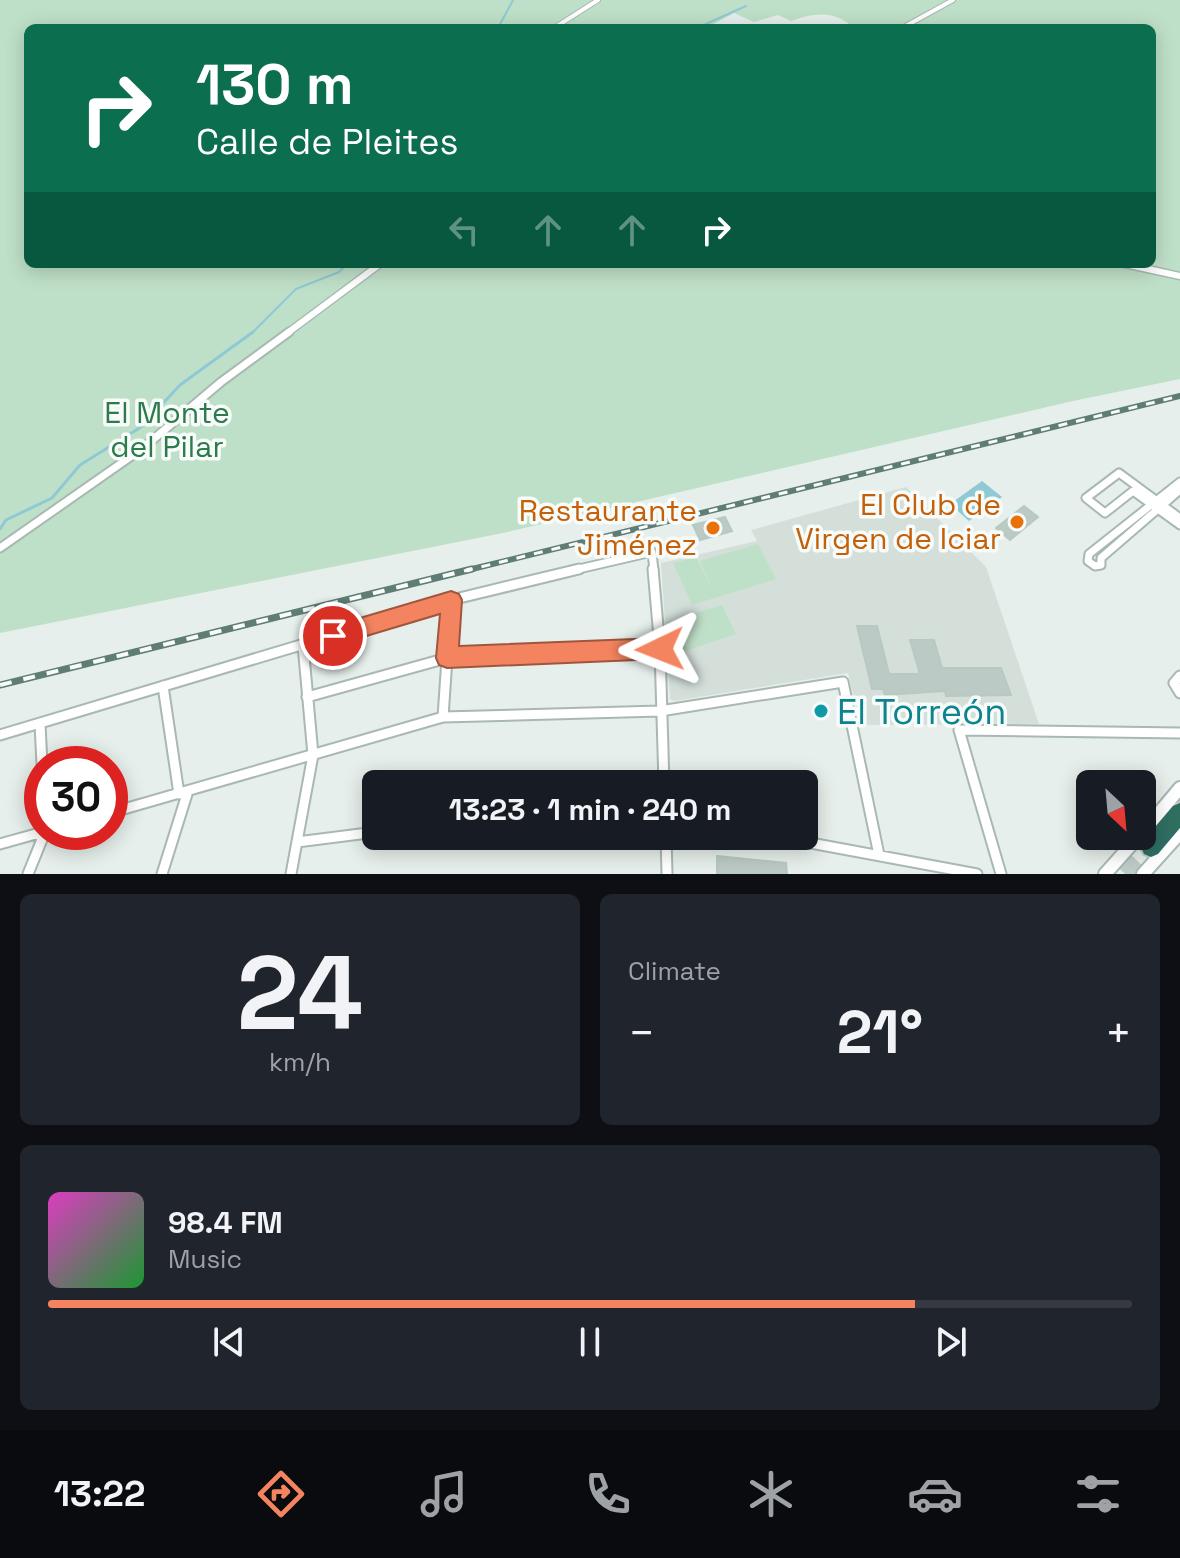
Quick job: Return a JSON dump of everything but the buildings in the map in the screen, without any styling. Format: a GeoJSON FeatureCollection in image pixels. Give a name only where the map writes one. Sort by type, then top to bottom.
{"type":"FeatureCollection","features":[{"type":"Feature","properties":{"kind":"highway"},"geometry":{"type":"LineString","coordinates":[[1156,830],[1180,813]]}},
{"type":"Feature","properties":{"kind":"street"},"geometry":{"type":"LineString","coordinates":[[560,24],[598,0]]}},
{"type":"Feature","properties":{"kind":"street"},"geometry":{"type":"LineString","coordinates":[[909,24],[953,0]]}},
{"type":"Feature","properties":{"kind":"street"},"geometry":{"type":"LineString","coordinates":[[0,548],[143,448],[221,382],[375,268]]}},
{"type":"Feature","properties":{"kind":"street"},"geometry":{"type":"LineString","coordinates":[[1143,268],[1180,276]]}},
{"type":"Feature","properties":{"kind":"street"},"geometry":{"type":"LineString","coordinates":[[1180,518],[1158,505],[1133,491],[1105,513],[1086,498],[1119,473],[1158,505],[1180,525]]}},
{"type":"Feature","properties":{"kind":"street"},"geometry":{"type":"LineString","coordinates":[[1180,482],[1158,505],[1101,558],[1101,565],[1090,563],[1089,554],[1158,505],[1180,490]]}},
{"type":"Feature","properties":{"kind":"street"},"geometry":{"type":"LineString","coordinates":[[0,735],[451,600],[652,552],[660,649],[663,770]]}},
{"type":"Feature","properties":{"kind":"street"},"geometry":{"type":"LineString","coordinates":[[443,717],[451,600]]}},
{"type":"Feature","properties":{"kind":"street"},"geometry":{"type":"LineString","coordinates":[[291,874],[313,755],[303,645]]}},
{"type":"Feature","properties":{"kind":"street"},"geometry":{"type":"LineString","coordinates":[[307,697],[447,658],[660,649]]}},
{"type":"Feature","properties":{"kind":"street"},"geometry":{"type":"LineString","coordinates":[[1180,676],[1174,683],[1180,693]]}},
{"type":"Feature","properties":{"kind":"street"},"geometry":{"type":"LineString","coordinates":[[128,808],[443,717],[660,711],[843,682],[879,855]]}},
{"type":"Feature","properties":{"kind":"street"},"geometry":{"type":"LineString","coordinates":[[162,874],[183,793],[163,686]]}},
{"type":"Feature","properties":{"kind":"street"},"geometry":{"type":"LineString","coordinates":[[40,724],[41,746]]}},
{"type":"Feature","properties":{"kind":"street"},"geometry":{"type":"LineString","coordinates":[[1001,874],[959,730],[1180,733]]}},
{"type":"Feature","properties":{"kind":"street"},"geometry":{"type":"LineString","coordinates":[[1156,822],[1180,788]]}},
{"type":"Feature","properties":{"kind":"street"},"geometry":{"type":"LineString","coordinates":[[1143,874],[1180,833]]}},
{"type":"Feature","properties":{"kind":"street"},"geometry":{"type":"LineString","coordinates":[[297,842],[362,834]]}},
{"type":"Feature","properties":{"kind":"street"},"geometry":{"type":"LineString","coordinates":[[0,844],[24,837]]}},
{"type":"Feature","properties":{"kind":"street"},"geometry":{"type":"LineString","coordinates":[[818,844],[977,874]]}},
{"type":"Feature","properties":{"kind":"street"},"geometry":{"type":"LineString","coordinates":[[28,874],[37,850]]}},
{"type":"Feature","properties":{"kind":"street"},"geometry":{"type":"LineString","coordinates":[[666,850],[667,874]]}},
{"type":"Feature","properties":{"kind":"street"},"geometry":{"type":"LineString","coordinates":[[1105,874],[1132,850]]}},
{"type":"Feature","properties":{"kind":"shaded area"},"geometry":{"type":"Polygon","coordinates":[[[906,487],[986,567],[1039,724],[860,725],[848,673],[674,701],[670,699],[661,563],[757,541],[751,530],[906,487]]]}},
{"type":"Feature","properties":{"kind":"green space","name":"El Monte del Pilar"},"geometry":{"type":"Polygon","coordinates":[[[0,0],[1180,0],[1180,379],[503,533],[0,633],[0,0]]]}},
{"type":"Feature","properties":{"kind":"green space"},"geometry":{"type":"Polygon","coordinates":[[[758,544],[776,579],[692,605],[673,563],[696,557],[712,589],[700,561],[758,544]]]}},
{"type":"Feature","properties":{"kind":"green space"},"geometry":{"type":"Polygon","coordinates":[[[722,605],[736,634],[679,653],[666,622],[722,605]]]}},
{"type":"Feature","properties":{"kind":"water"},"geometry":{"type":"Polygon","coordinates":[[[982,481],[1002,497],[969,521],[950,504],[982,481]]]}},
{"type":"Feature","properties":{"kind":"waterway"},"geometry":{"type":"LineString","coordinates":[[500,24],[513,0]]}},
{"type":"Feature","properties":{"kind":"waterway"},"geometry":{"type":"LineString","coordinates":[[706,24],[746,6]]}},
{"type":"Feature","properties":{"kind":"waterway"},"geometry":{"type":"LineString","coordinates":[[253,332],[296,289],[343,268]]}},
{"type":"Feature","properties":{"kind":"waterway"},"geometry":{"type":"LineString","coordinates":[[0,529],[6,520],[52,498],[80,465],[141,427],[180,385],[253,332]]}},
{"type":"Feature","properties":{"kind":"tunnel"},"geometry":{"type":"LineString","coordinates":[[1125,874],[1148,850]]}},
{"type":"Feature","properties":{"kind":"railway"},"geometry":{"type":"LineString","coordinates":[[464,571],[1180,396]]}},
{"type":"Feature","properties":{"kind":"railway"},"geometry":{"type":"LineString","coordinates":[[0,685],[472,569]]}},
{"type":"Feature","properties":{"kind":"place","name":"El Club de Virgen de Iciar"},"geometry":{"type":"Point","coordinates":[1017,522]}},
{"type":"Feature","properties":{"kind":"place","name":"Restaurante Jiménez"},"geometry":{"type":"Point","coordinates":[713,528]}},
{"type":"Feature","properties":{"kind":"place","name":"El Torreón"},"geometry":{"type":"Point","coordinates":[821,711]}},
{"type":"Feature","properties":{"kind":"route"},"geometry":{"type":"LineString","coordinates":[[333,636],[451,600],[447,658],[660,649]]}}]}
